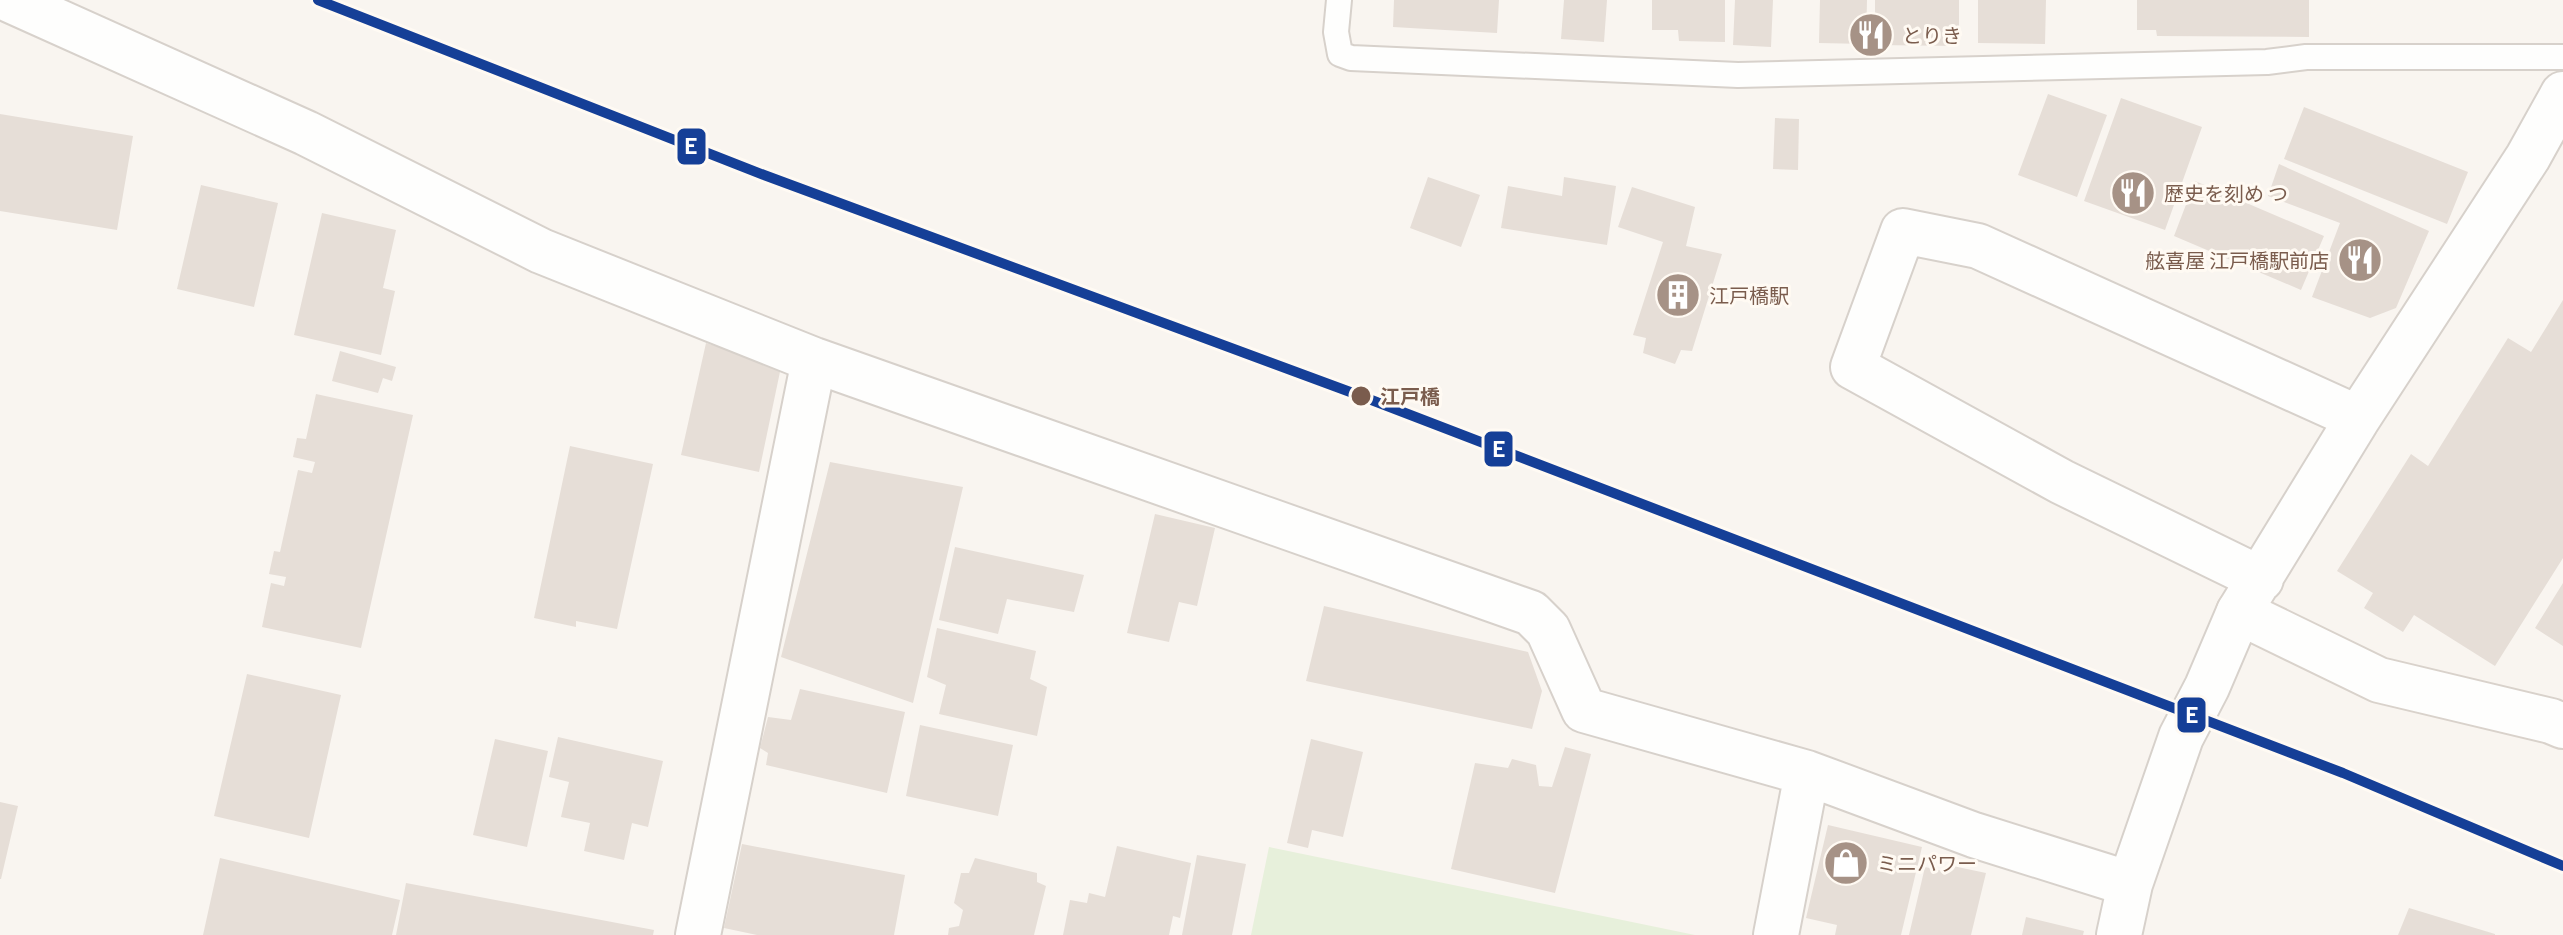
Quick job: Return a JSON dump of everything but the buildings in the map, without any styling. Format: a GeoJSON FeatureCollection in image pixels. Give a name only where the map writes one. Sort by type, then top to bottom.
{"type":"FeatureCollection","features":[{"type":"Feature","properties":{"kind":"street"},"geometry":{"type":"LineString","coordinates":[[10,0],[306,133],[541,251],[814,360],[1531,613],[1548,630],[1584,710],[1807,773],[1974,835],[2130,884]]}},
{"type":"Feature","properties":{"kind":"street"},"geometry":{"type":"LineString","coordinates":[[2119,935],[2130,884],[2181,737],[2250,595],[2358,418],[2528,157],[2563,94]]}},
{"type":"Feature","properties":{"kind":"street"},"geometry":{"type":"LineString","coordinates":[[2358,418],[1978,246],[1903,231],[1853,367],[2062,482],[2250,595],[2379,680],[2563,726]]}},
{"type":"Feature","properties":{"kind":"street"},"geometry":{"type":"LineString","coordinates":[[698,935],[814,360]]}},
{"type":"Feature","properties":{"kind":"street"},"geometry":{"type":"LineString","coordinates":[[1776,935],[1807,773]]}},
{"type":"Feature","properties":{"kind":"lane"},"geometry":{"type":"LineString","coordinates":[[1339,0],[1336,32],[1340,54],[1351,58],[1738,75],[2236,63],[2306,57],[2563,57]]}},
{"type":"Feature","properties":{"kind":"green space"},"geometry":{"type":"Polygon","coordinates":[[[1269,847],[1695,935],[1251,935],[1269,847]]]}},
{"type":"Feature","properties":{"kind":"transit line","name":"E"},"geometry":{"type":"LineString","coordinates":[[318,0],[764,175],[1361,396],[2343,773],[2563,866]]}},
{"type":"Feature","properties":{"kind":"place","name":"とりき"},"geometry":{"type":"Point","coordinates":[1871,35]}},
{"type":"Feature","properties":{"kind":"place","name":"歴史を刻め つ"},"geometry":{"type":"Point","coordinates":[2133,193]}},
{"type":"Feature","properties":{"kind":"place","name":"舷喜屋 江戸橋駅前店"},"geometry":{"type":"Point","coordinates":[2360,260]}},
{"type":"Feature","properties":{"kind":"place","name":"江戸橋駅"},"geometry":{"type":"Point","coordinates":[1678,295]}},
{"type":"Feature","properties":{"kind":"place","name":"江戸橋"},"geometry":{"type":"Point","coordinates":[1361,396]}},
{"type":"Feature","properties":{"kind":"place","name":"ミニパワー"},"geometry":{"type":"Point","coordinates":[1846,863]}}]}
